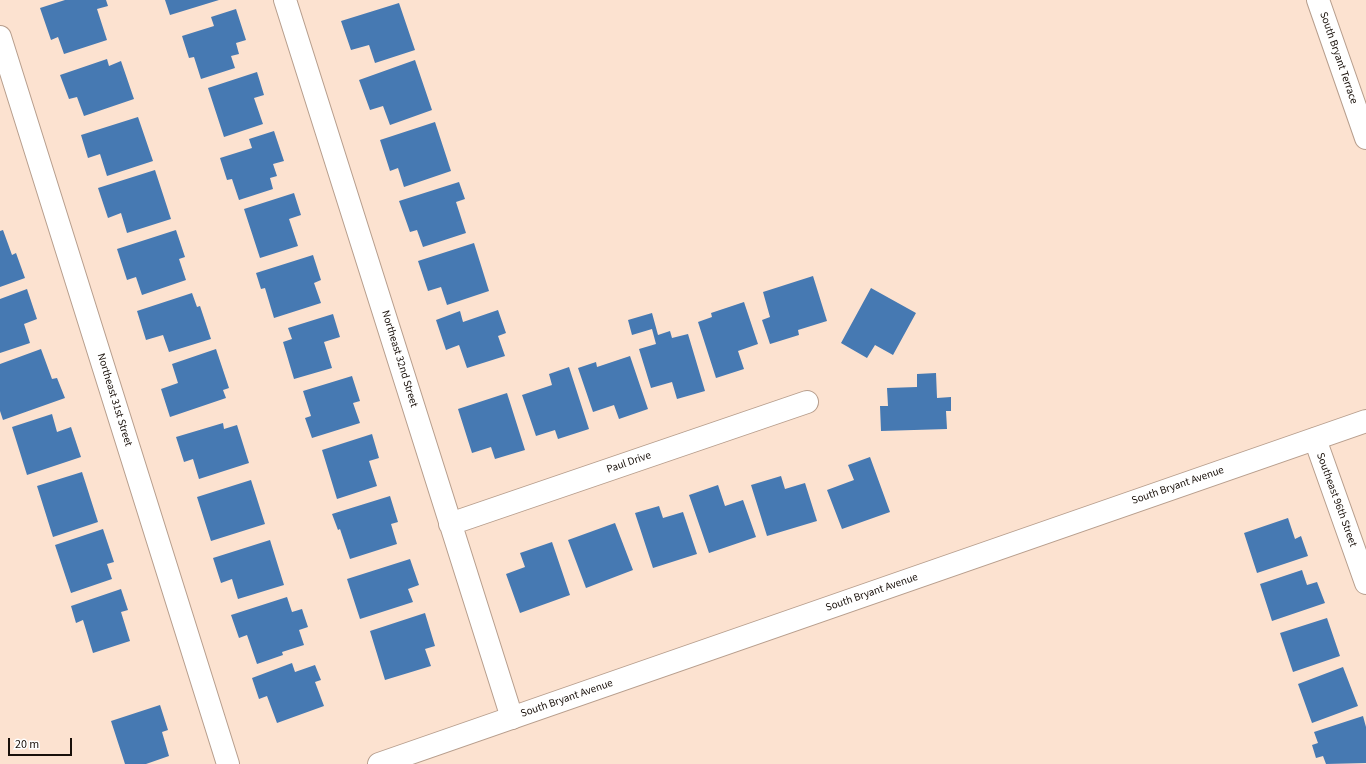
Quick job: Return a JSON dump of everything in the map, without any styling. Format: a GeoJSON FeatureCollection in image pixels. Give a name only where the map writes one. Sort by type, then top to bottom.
{"type":"FeatureCollection","features":[{"type":"Feature","properties":{"kind":"street","name":"Northeast 32nd Street"},"geometry":{"type":"LineString","coordinates":[[286,0],[512,718]]}},
{"type":"Feature","properties":{"kind":"street","name":"South Bryant Terrace"},"geometry":{"type":"LineString","coordinates":[[1318,0],[1366,138]]}},
{"type":"Feature","properties":{"kind":"street","name":"Northeast 31st Street"},"geometry":{"type":"LineString","coordinates":[[0,37],[228,764]]}},
{"type":"Feature","properties":{"kind":"street","name":"Paul Drive"},"geometry":{"type":"LineString","coordinates":[[450,524],[807,402]]}},
{"type":"Feature","properties":{"kind":"street","name":"South Bryant Avenue"},"geometry":{"type":"LineString","coordinates":[[379,764],[1366,420]]}},
{"type":"Feature","properties":{"kind":"street","name":"Southeast 96th Street"},"geometry":{"type":"LineString","coordinates":[[1315,438],[1366,583]]}},
{"type":"Feature","properties":{"kind":"building"},"geometry":{"type":"Polygon","coordinates":[[[65,0],[106,0],[108,6],[97,9],[107,40],[64,54],[58,37],[51,40],[40,8],[65,0]]]}},
{"type":"Feature","properties":{"kind":"building"},"geometry":{"type":"Polygon","coordinates":[[[165,0],[219,0],[170,15],[165,0]]]}},
{"type":"Feature","properties":{"kind":"building"},"geometry":{"type":"Polygon","coordinates":[[[399,3],[415,50],[375,63],[369,45],[351,50],[341,21],[399,3]]]}},
{"type":"Feature","properties":{"kind":"building"},"geometry":{"type":"Polygon","coordinates":[[[236,9],[246,40],[236,43],[239,54],[231,56],[235,68],[201,79],[194,57],[189,58],[182,36],[214,26],[211,17],[236,9]]]}},
{"type":"Feature","properties":{"kind":"building"},"geometry":{"type":"Polygon","coordinates":[[[107,59],[109,66],[121,61],[134,99],[84,116],[77,97],[69,99],[60,75],[107,59]]]}},
{"type":"Feature","properties":{"kind":"building"},"geometry":{"type":"Polygon","coordinates":[[[415,60],[432,110],[390,125],[383,106],[370,110],[359,80],[415,60]]]}},
{"type":"Feature","properties":{"kind":"building"},"geometry":{"type":"Polygon","coordinates":[[[257,72],[264,95],[254,98],[263,124],[224,137],[208,88],[257,72]]]}},
{"type":"Feature","properties":{"kind":"building"},"geometry":{"type":"Polygon","coordinates":[[[138,117],[153,161],[107,176],[100,154],[88,158],[81,135],[138,117]]]}},
{"type":"Feature","properties":{"kind":"building"},"geometry":{"type":"Polygon","coordinates":[[[435,122],[451,171],[404,187],[398,168],[390,171],[380,140],[435,122]]]}},
{"type":"Feature","properties":{"kind":"building"},"geometry":{"type":"Polygon","coordinates":[[[274,131],[284,161],[273,164],[277,176],[270,178],[273,189],[239,200],[232,179],[227,180],[220,158],[252,148],[249,139],[274,131]]]}},
{"type":"Feature","properties":{"kind":"building"},"geometry":{"type":"Polygon","coordinates":[[[155,170],[171,219],[127,233],[121,213],[108,218],[98,188],[155,170]]]}},
{"type":"Feature","properties":{"kind":"building"},"geometry":{"type":"Polygon","coordinates":[[[459,182],[465,199],[456,202],[466,233],[423,247],[417,230],[410,232],[399,201],[459,182]]]}},
{"type":"Feature","properties":{"kind":"building"},"geometry":{"type":"Polygon","coordinates":[[[294,193],[301,215],[289,219],[298,246],[260,258],[244,209],[294,193]]]}},
{"type":"Feature","properties":{"kind":"building"},"geometry":{"type":"Polygon","coordinates":[[[3,230],[12,255],[16,253],[25,278],[0,287],[0,231],[3,230]]]}},
{"type":"Feature","properties":{"kind":"building"},"geometry":{"type":"Polygon","coordinates":[[[176,230],[185,257],[179,259],[186,280],[142,295],[136,277],[127,280],[117,249],[176,230]]]}},
{"type":"Feature","properties":{"kind":"building"},"geometry":{"type":"Polygon","coordinates":[[[474,243],[489,291],[447,305],[441,287],[428,291],[418,261],[474,243]]]}},
{"type":"Feature","properties":{"kind":"building"},"geometry":{"type":"Polygon","coordinates":[[[313,255],[321,280],[314,283],[321,303],[274,318],[265,288],[261,289],[256,273],[313,255]]]}},
{"type":"Feature","properties":{"kind":"building"},"geometry":{"type":"Polygon","coordinates":[[[813,276],[827,321],[798,330],[799,335],[770,344],[762,320],[770,317],[763,292],[813,276]]]}},
{"type":"Feature","properties":{"kind":"building"},"geometry":{"type":"Polygon","coordinates":[[[871,288],[916,313],[893,355],[875,345],[867,358],[841,343],[871,288]]]}},
{"type":"Feature","properties":{"kind":"building"},"geometry":{"type":"Polygon","coordinates":[[[27,289],[37,319],[24,324],[30,343],[0,353],[0,299],[27,289]]]}},
{"type":"Feature","properties":{"kind":"building"},"geometry":{"type":"Polygon","coordinates":[[[192,293],[197,307],[200,306],[211,339],[169,352],[163,335],[146,340],[137,311],[192,293]]]}},
{"type":"Feature","properties":{"kind":"building"},"geometry":{"type":"Polygon","coordinates":[[[744,302],[758,344],[738,351],[744,369],[716,378],[698,322],[712,317],[711,313],[744,302]]]}},
{"type":"Feature","properties":{"kind":"building"},"geometry":{"type":"Polygon","coordinates":[[[498,310],[506,333],[498,336],[505,356],[467,368],[459,345],[446,350],[436,320],[460,311],[463,322],[498,310]]]}},
{"type":"Feature","properties":{"kind":"building"},"geometry":{"type":"Polygon","coordinates":[[[652,313],[658,335],[670,331],[672,338],[688,334],[705,391],[677,399],[672,382],[651,388],[639,349],[656,344],[652,329],[632,335],[628,320],[652,313]]]}},
{"type":"Feature","properties":{"kind":"building"},"geometry":{"type":"Polygon","coordinates":[[[333,314],[340,337],[324,342],[332,368],[294,379],[283,342],[292,339],[288,328],[333,314]]]}},
{"type":"Feature","properties":{"kind":"building"},"geometry":{"type":"Polygon","coordinates":[[[41,349],[52,379],[57,378],[65,398],[3,420],[0,411],[0,364],[41,349]]]}},
{"type":"Feature","properties":{"kind":"building"},"geometry":{"type":"Polygon","coordinates":[[[216,349],[229,388],[223,390],[226,398],[170,417],[161,389],[178,383],[172,364],[216,349]]]}},
{"type":"Feature","properties":{"kind":"building"},"geometry":{"type":"Polygon","coordinates":[[[630,356],[648,409],[619,419],[614,405],[593,412],[578,368],[596,362],[597,367],[630,356]]]}},
{"type":"Feature","properties":{"kind":"building"},"geometry":{"type":"Polygon","coordinates":[[[569,367],[589,429],[558,439],[555,430],[536,436],[522,395],[552,385],[549,374],[569,367]]]}},
{"type":"Feature","properties":{"kind":"building"},"geometry":{"type":"Polygon","coordinates":[[[936,373],[937,398],[951,397],[951,411],[946,411],[947,429],[881,431],[880,406],[888,406],[887,388],[917,387],[917,374],[936,373]]]}},
{"type":"Feature","properties":{"kind":"building"},"geometry":{"type":"Polygon","coordinates":[[[352,376],[360,401],[353,403],[360,423],[312,438],[305,418],[311,416],[303,391],[352,376]]]}},
{"type":"Feature","properties":{"kind":"building"},"geometry":{"type":"Polygon","coordinates":[[[507,393],[525,450],[495,459],[491,447],[472,453],[458,409],[507,393]]]}},
{"type":"Feature","properties":{"kind":"building"},"geometry":{"type":"Polygon","coordinates":[[[52,414],[57,432],[71,427],[81,457],[27,475],[12,427],[52,414]]]}},
{"type":"Feature","properties":{"kind":"building"},"geometry":{"type":"Polygon","coordinates":[[[223,423],[224,429],[237,425],[249,463],[199,479],[193,459],[184,462],[176,437],[223,423]]]}},
{"type":"Feature","properties":{"kind":"building"},"geometry":{"type":"Polygon","coordinates":[[[372,434],[379,458],[369,461],[377,486],[337,499],[322,450],[372,434]]]}},
{"type":"Feature","properties":{"kind":"building"},"geometry":{"type":"Polygon","coordinates":[[[870,457],[890,512],[842,529],[827,490],[854,480],[848,465],[870,457]]]}},
{"type":"Feature","properties":{"kind":"building"},"geometry":{"type":"Polygon","coordinates":[[[82,472],[98,522],[53,537],[37,486],[82,472]]]}},
{"type":"Feature","properties":{"kind":"building"},"geometry":{"type":"Polygon","coordinates":[[[781,476],[785,489],[805,483],[817,521],[767,536],[751,485],[781,476]]]}},
{"type":"Feature","properties":{"kind":"building"},"geometry":{"type":"Polygon","coordinates":[[[251,480],[265,524],[211,541],[197,497],[251,480]]]}},
{"type":"Feature","properties":{"kind":"building"},"geometry":{"type":"Polygon","coordinates":[[[718,485],[725,506],[743,500],[756,537],[709,553],[689,495],[718,485]]]}},
{"type":"Feature","properties":{"kind":"building"},"geometry":{"type":"Polygon","coordinates":[[[390,496],[398,522],[391,524],[397,544],[350,559],[340,529],[338,530],[332,514],[390,496]]]}},
{"type":"Feature","properties":{"kind":"building"},"geometry":{"type":"Polygon","coordinates":[[[659,506],[663,518],[683,512],[697,554],[653,568],[635,513],[659,506]]]}},
{"type":"Feature","properties":{"kind":"building"},"geometry":{"type":"Polygon","coordinates":[[[1288,518],[1295,539],[1301,536],[1308,556],[1257,573],[1244,533],[1288,518]]]}},
{"type":"Feature","properties":{"kind":"building"},"geometry":{"type":"Polygon","coordinates":[[[615,523],[633,570],[586,588],[568,540],[615,523]]]}},
{"type":"Feature","properties":{"kind":"building"},"geometry":{"type":"Polygon","coordinates":[[[103,529],[114,562],[107,564],[112,579],[71,593],[55,545],[103,529]]]}},
{"type":"Feature","properties":{"kind":"building"},"geometry":{"type":"Polygon","coordinates":[[[270,540],[284,585],[238,599],[232,579],[221,583],[213,558],[270,540]]]}},
{"type":"Feature","properties":{"kind":"building"},"geometry":{"type":"Polygon","coordinates":[[[552,542],[570,595],[520,613],[506,574],[525,567],[520,553],[552,542]]]}},
{"type":"Feature","properties":{"kind":"building"},"geometry":{"type":"Polygon","coordinates":[[[410,559],[419,585],[408,589],[413,602],[360,619],[347,579],[410,559]]]}},
{"type":"Feature","properties":{"kind":"building"},"geometry":{"type":"Polygon","coordinates":[[[1302,570],[1307,585],[1317,582],[1325,603],[1272,621],[1260,584],[1302,570]]]}},
{"type":"Feature","properties":{"kind":"building"},"geometry":{"type":"Polygon","coordinates":[[[121,589],[128,610],[121,612],[130,641],[93,653],[83,620],[76,623],[71,606],[121,589]]]}},
{"type":"Feature","properties":{"kind":"building"},"geometry":{"type":"Polygon","coordinates":[[[287,597],[292,612],[302,609],[308,627],[299,630],[304,645],[282,652],[283,655],[257,664],[247,635],[239,638],[231,615],[287,597]]]}},
{"type":"Feature","properties":{"kind":"building"},"geometry":{"type":"Polygon","coordinates":[[[425,613],[435,646],[425,649],[431,666],[385,680],[370,631],[425,613]]]}},
{"type":"Feature","properties":{"kind":"building"},"geometry":{"type":"Polygon","coordinates":[[[1327,618],[1340,656],[1293,672],[1280,633],[1327,618]]]}},
{"type":"Feature","properties":{"kind":"building"},"geometry":{"type":"Polygon","coordinates":[[[292,663],[295,672],[315,665],[321,680],[315,682],[324,706],[277,723],[267,696],[259,699],[252,678],[292,663]]]}},
{"type":"Feature","properties":{"kind":"building"},"geometry":{"type":"Polygon","coordinates":[[[1343,667],[1358,706],[1312,723],[1298,684],[1343,667]]]}},
{"type":"Feature","properties":{"kind":"building"},"geometry":{"type":"Polygon","coordinates":[[[160,705],[168,730],[162,732],[169,756],[146,764],[125,764],[111,721],[160,705]]]}},
{"type":"Feature","properties":{"kind":"building"},"geometry":{"type":"Polygon","coordinates":[[[1363,716],[1366,727],[1366,763],[1326,764],[1323,756],[1316,758],[1312,745],[1318,743],[1314,732],[1363,716]]]}}]}
